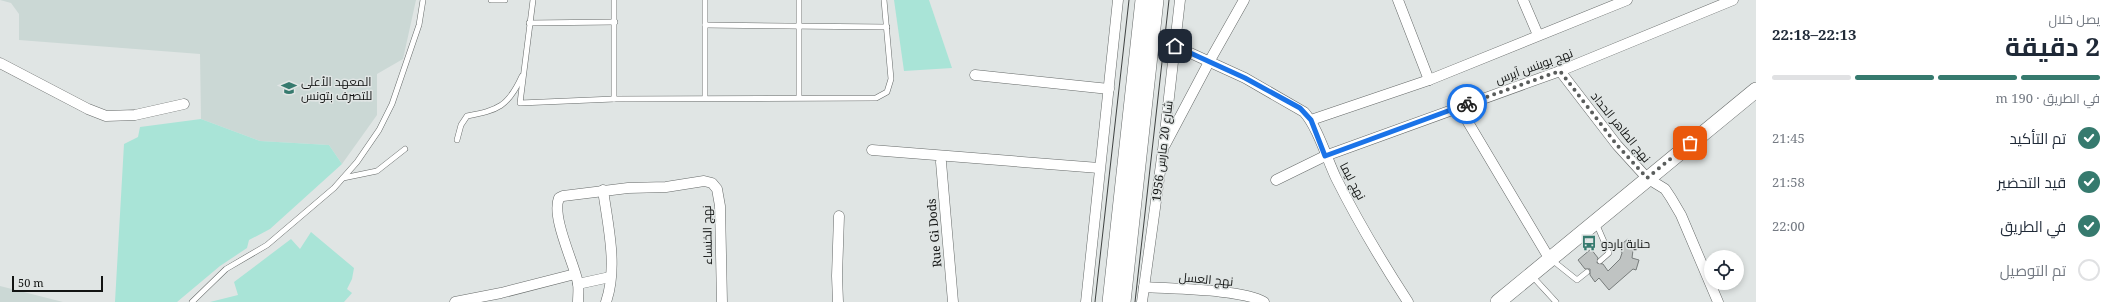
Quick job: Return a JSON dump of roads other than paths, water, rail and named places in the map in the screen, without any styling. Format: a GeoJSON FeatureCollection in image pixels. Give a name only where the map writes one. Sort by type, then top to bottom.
{"type":"FeatureCollection","features":[{"type":"Feature","properties":{"kind":"main road"},"geometry":{"type":"LineString","coordinates":[[1110,302],[1143,0]]}},
{"type":"Feature","properties":{"kind":"main road","name":"شارع 20 مارس 1956"},"geometry":{"type":"LineString","coordinates":[[1123,302],[1156,0]]}},
{"type":"Feature","properties":{"kind":"main road"},"geometry":{"type":"LineString","coordinates":[[1498,302],[1549,258],[1756,90]]}},
{"type":"Feature","properties":{"kind":"street"},"geometry":{"type":"LineString","coordinates":[[1086,302],[1118,0]]}},
{"type":"Feature","properties":{"kind":"street","name":"شارع 20 مارس 1956"},"geometry":{"type":"LineString","coordinates":[[1142,302],[1163,150],[1180,0]]}},
{"type":"Feature","properties":{"kind":"street"},"geometry":{"type":"LineString","coordinates":[[1163,150],[1209,62],[1244,0]]}},
{"type":"Feature","properties":{"kind":"street"},"geometry":{"type":"LineString","coordinates":[[1398,0],[1429,80]]}},
{"type":"Feature","properties":{"kind":"street"},"geometry":{"type":"LineString","coordinates":[[1523,0],[1538,35]]}},
{"type":"Feature","properties":{"kind":"street"},"geometry":{"type":"LineString","coordinates":[[1311,120],[1429,80],[1627,0]]}},
{"type":"Feature","properties":{"kind":"street","name":"نهج بوينس آيرس"},"geometry":{"type":"LineString","coordinates":[[1276,180],[1325,156],[1560,71],[1733,0]]}},
{"type":"Feature","properties":{"kind":"street","name":"نهج ليما"},"geometry":{"type":"LineString","coordinates":[[1175,46],[1245,78],[1304,112],[1311,120],[1325,156],[1344,194],[1408,302]]}},
{"type":"Feature","properties":{"kind":"street"},"geometry":{"type":"LineString","coordinates":[[0,63],[88,110],[106,116],[135,115],[184,104]]}},
{"type":"Feature","properties":{"kind":"street","name":"نهج الطاهر الحداد"},"geometry":{"type":"LineString","coordinates":[[1560,71],[1617,145],[1647,178],[1665,189],[1681,215],[1718,302]]}},
{"type":"Feature","properties":{"kind":"street"},"geometry":{"type":"LineString","coordinates":[[975,75],[1109,89]]}},
{"type":"Feature","properties":{"kind":"street"},"geometry":{"type":"LineString","coordinates":[[1459,107],[1549,258]]}},
{"type":"Feature","properties":{"kind":"street"},"geometry":{"type":"LineString","coordinates":[[872,150],[1099,168]]}},
{"type":"Feature","properties":{"kind":"street","name":"Rue Gi Dods"},"geometry":{"type":"LineString","coordinates":[[941,162],[953,302]]}},
{"type":"Feature","properties":{"kind":"street","name":"نهج الخنساء"},"geometry":{"type":"LineString","coordinates":[[578,302],[578,284],[563,237],[558,202],[563,196],[603,190],[666,187],[704,181],[712,183],[718,189],[720,206],[722,302]]}},
{"type":"Feature","properties":{"kind":"street"},"geometry":{"type":"LineString","coordinates":[[603,190],[611,243],[610,277],[606,302]]}},
{"type":"Feature","properties":{"kind":"street"},"geometry":{"type":"LineString","coordinates":[[838,302],[837,276],[839,216]]}},
{"type":"Feature","properties":{"kind":"street"},"geometry":{"type":"LineString","coordinates":[[455,302],[501,293],[575,274]]}},
{"type":"Feature","properties":{"kind":"street"},"geometry":{"type":"LineString","coordinates":[[578,284],[610,277]]}},
{"type":"Feature","properties":{"kind":"street","name":"نهج العسل"},"geometry":{"type":"LineString","coordinates":[[1144,287],[1219,297],[1247,296],[1264,302]]}},
{"type":"Feature","properties":{"kind":"lane"},"geometry":{"type":"LineString","coordinates":[[192,302],[226,269],[266,245],[334,188],[357,162],[379,130],[392,104],[419,24],[423,0]]}},
{"type":"Feature","properties":{"kind":"lane"},"geometry":{"type":"LineString","coordinates":[[491,0],[504,0]]}},
{"type":"Feature","properties":{"kind":"lane"},"geometry":{"type":"LineString","coordinates":[[533,0],[528,23],[520,103],[614,99],[799,97],[876,98],[886,92],[891,79],[884,0]]}},
{"type":"Feature","properties":{"kind":"lane"},"geometry":{"type":"LineString","coordinates":[[614,0],[614,99]]}},
{"type":"Feature","properties":{"kind":"lane"},"geometry":{"type":"LineString","coordinates":[[704,0],[706,98]]}},
{"type":"Feature","properties":{"kind":"lane"},"geometry":{"type":"LineString","coordinates":[[799,0],[799,97]]}},
{"type":"Feature","properties":{"kind":"lane"},"geometry":{"type":"LineString","coordinates":[[528,23],[615,22]]}},
{"type":"Feature","properties":{"kind":"lane"},"geometry":{"type":"LineString","coordinates":[[705,25],[887,27]]}},
{"type":"Feature","properties":{"kind":"lane"},"geometry":{"type":"LineString","coordinates":[[456,140],[461,125],[467,116],[491,111],[505,104],[514,92],[524,71]]}},
{"type":"Feature","properties":{"kind":"lane"},"geometry":{"type":"LineString","coordinates":[[342,178],[377,171],[405,149]]}},
{"type":"Feature","properties":{"kind":"lane"},"geometry":{"type":"LineString","coordinates":[[1596,221],[1610,253],[1600,261]]}},
{"type":"Feature","properties":{"kind":"lane"},"geometry":{"type":"LineString","coordinates":[[1549,258],[1577,280],[1587,272]]}},
{"type":"Feature","properties":{"kind":"lane"},"geometry":{"type":"LineString","coordinates":[[1530,274],[1556,302]]}},
{"type":"Feature","properties":{"kind":"tram line"},"geometry":{"type":"LineString","coordinates":[[1095,302],[1129,0]]}},
{"type":"Feature","properties":{"kind":"tram line"},"geometry":{"type":"LineString","coordinates":[[1135,302],[1169,0]]}},
{"type":"Feature","properties":{"kind":"place","name":"المعهد الأعلى للتصرف بتونس"},"geometry":{"type":"Point","coordinates":[289,88]}},
{"type":"Feature","properties":{"kind":"place","name":"حناية باردو"},"geometry":{"type":"Point","coordinates":[1589,243]}}]}
